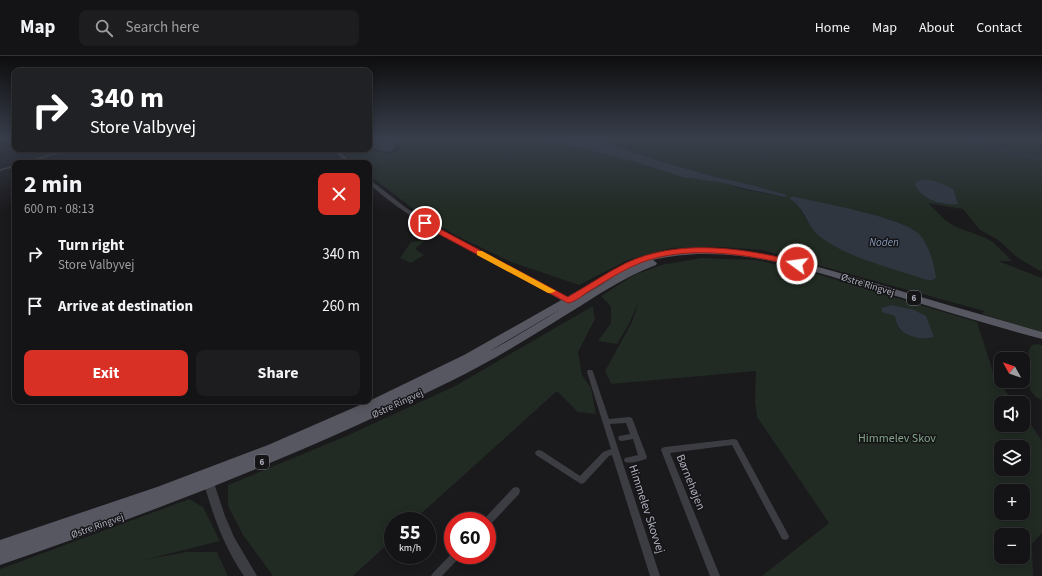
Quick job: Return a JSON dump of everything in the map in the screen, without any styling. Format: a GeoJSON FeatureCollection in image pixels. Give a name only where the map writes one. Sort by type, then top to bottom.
{"type":"FeatureCollection","features":[{"type":"Feature","properties":{"kind":"main road","name":"Østre Ringvej"},"geometry":{"type":"LineString","coordinates":[[0,547],[208,479],[296,448],[448,378],[514,342],[571,303],[646,265],[666,259],[685,256],[736,254],[786,260],[1042,336]]}},
{"type":"Feature","properties":{"kind":"main road","name":"Østre Ringvej"},"geometry":{"type":"LineString","coordinates":[[0,558],[91,528],[208,479]]}},
{"type":"Feature","properties":{"kind":"street"},"geometry":{"type":"LineString","coordinates":[[0,170],[12,167]]}},
{"type":"Feature","properties":{"kind":"street"},"geometry":{"type":"LineString","coordinates":[[372,183],[425,223],[546,287],[571,303]]}},
{"type":"Feature","properties":{"kind":"street","name":"Himmelev Skovvej"},"geometry":{"type":"LineString","coordinates":[[590,372],[655,576]]}},
{"type":"Feature","properties":{"kind":"street"},"geometry":{"type":"LineString","coordinates":[[606,422],[629,420],[643,457],[628,460]]}},
{"type":"Feature","properties":{"kind":"street"},"geometry":{"type":"LineString","coordinates":[[622,438],[636,436]]}},
{"type":"Feature","properties":{"kind":"street","name":"Børnehøjen"},"geometry":{"type":"LineString","coordinates":[[715,576],[666,450],[734,442],[784,536]]}},
{"type":"Feature","properties":{"kind":"street"},"geometry":{"type":"LineString","coordinates":[[539,453],[581,481],[606,454],[615,450]]}},
{"type":"Feature","properties":{"kind":"street"},"geometry":{"type":"LineString","coordinates":[[208,479],[225,534],[251,576]]}},
{"type":"Feature","properties":{"kind":"street"},"geometry":{"type":"LineString","coordinates":[[496,512],[516,491]]}},
{"type":"Feature","properties":{"kind":"street"},"geometry":{"type":"LineString","coordinates":[[436,576],[447,564]]}},
{"type":"Feature","properties":{"kind":"green space"},"geometry":{"type":"Polygon","coordinates":[[[372,163],[640,163],[672,173],[785,197],[744,183],[715,177],[668,163],[1042,163],[1042,272],[1018,258],[998,240],[980,230],[963,209],[928,203],[945,220],[954,226],[993,242],[1012,261],[998,261],[1042,278],[1042,332],[982,314],[984,311],[762,250],[719,247],[672,248],[628,260],[579,285],[511,262],[457,236],[425,218],[372,177],[372,163]],[[791,197],[797,203],[812,228],[820,236],[829,243],[844,250],[916,231],[885,218],[791,197]]]}},
{"type":"Feature","properties":{"kind":"green space"},"geometry":{"type":"Polygon","coordinates":[[[426,240],[415,249],[424,255],[411,263],[400,258],[411,242],[426,240]]]}},
{"type":"Feature","properties":{"kind":"green space","name":"Himmelev Skov"},"geometry":{"type":"Polygon","coordinates":[[[701,258],[757,260],[817,274],[977,322],[994,375],[994,388],[1003,388],[1009,396],[994,396],[994,432],[1030,432],[1030,423],[1042,441],[1042,533],[1032,544],[1033,576],[762,576],[829,523],[757,417],[755,401],[756,371],[611,384],[605,371],[632,322],[639,301],[629,324],[617,344],[598,341],[611,323],[611,307],[601,296],[634,275],[661,265],[701,258]],[[892,314],[895,316],[899,329],[934,337],[892,314]]]}},
{"type":"Feature","properties":{"kind":"green space"},"geometry":{"type":"Polygon","coordinates":[[[593,306],[595,319],[578,352],[582,375],[591,388],[596,414],[578,412],[557,391],[423,512],[384,512],[384,547],[353,576],[273,576],[243,535],[228,506],[228,485],[344,437],[455,386],[593,306]]]}},
{"type":"Feature","properties":{"kind":"green space"},"geometry":{"type":"Polygon","coordinates":[[[1032,345],[1042,345],[1042,400],[1031,391],[1030,388],[1030,352],[1029,352],[1032,345]]]}},
{"type":"Feature","properties":{"kind":"green space"},"geometry":{"type":"Polygon","coordinates":[[[189,499],[203,507],[220,541],[144,560],[186,552],[217,552],[228,576],[0,576],[0,569],[189,499]]]}},
{"type":"Feature","properties":{"kind":"water"},"geometry":{"type":"Polygon","coordinates":[[[639,163],[668,163],[787,195],[785,197],[724,183],[683,177],[639,163]]]}},
{"type":"Feature","properties":{"kind":"water"},"geometry":{"type":"Polygon","coordinates":[[[924,180],[942,184],[953,189],[958,204],[939,203],[922,194],[915,184],[918,181],[924,180]]]}},
{"type":"Feature","properties":{"kind":"water","name":"Noden"},"geometry":{"type":"Polygon","coordinates":[[[792,196],[860,211],[897,222],[911,228],[920,235],[929,250],[933,261],[936,278],[927,280],[885,267],[841,250],[814,231],[799,206],[790,199],[792,196]]]}},
{"type":"Feature","properties":{"kind":"water"},"geometry":{"type":"Polygon","coordinates":[[[892,305],[914,310],[926,316],[934,337],[916,338],[900,329],[895,316],[882,312],[882,308],[892,305]]]}},
{"type":"Feature","properties":{"kind":"slow traffic"},"geometry":{"type":"LineString","coordinates":[[480,253],[551,291]]}},
{"type":"Feature","properties":{"kind":"route"},"geometry":{"type":"LineString","coordinates":[[425,223],[457,242],[546,287],[568,301],[628,265],[643,259],[669,253],[697,250],[717,250],[762,255],[797,264]]}}]}
